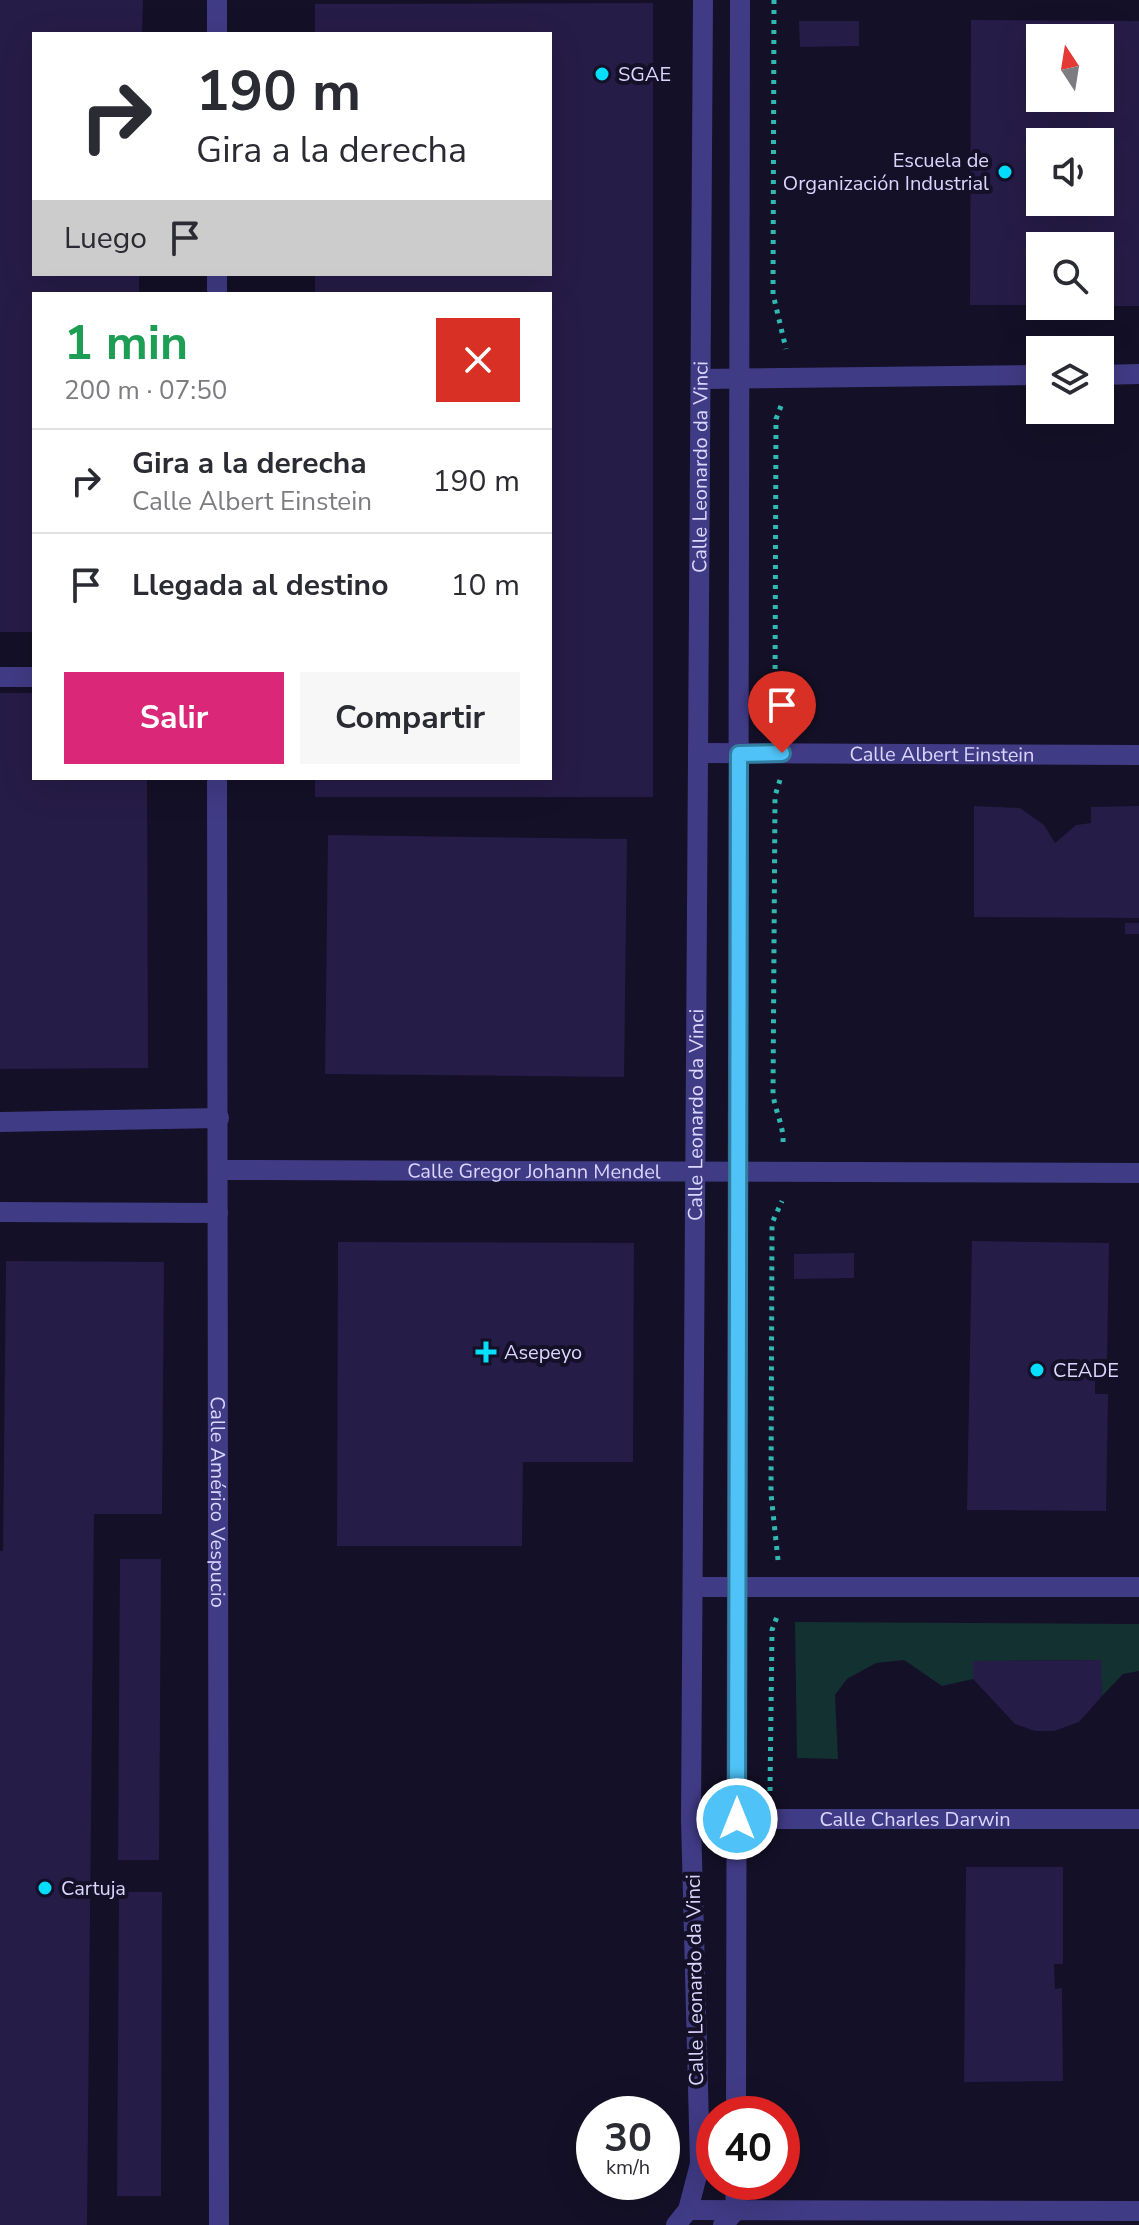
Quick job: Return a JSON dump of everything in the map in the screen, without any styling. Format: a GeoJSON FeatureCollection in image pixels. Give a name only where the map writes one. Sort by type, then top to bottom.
{"type":"FeatureCollection","features":[{"type":"Feature","properties":{"kind":"street"},"geometry":{"type":"LineString","coordinates":[[217,0],[217,32]]}},
{"type":"Feature","properties":{"kind":"street","name":"Calle Leonardo da Vinci"},"geometry":{"type":"LineString","coordinates":[[682,2218],[700,2164],[691,1819],[703,0]]}},
{"type":"Feature","properties":{"kind":"street","name":"Calle Leonardo da Vinci"},"geometry":{"type":"LineString","coordinates":[[736,2096],[740,0]]}},
{"type":"Feature","properties":{"kind":"street"},"geometry":{"type":"LineString","coordinates":[[1114,375],[1139,374]]}},
{"type":"Feature","properties":{"kind":"street"},"geometry":{"type":"LineString","coordinates":[[701,379],[1026,375]]}},
{"type":"Feature","properties":{"kind":"street"},"geometry":{"type":"LineString","coordinates":[[0,677],[32,677]]}},
{"type":"Feature","properties":{"kind":"street","name":"Calle Albert Einstein"},"geometry":{"type":"LineString","coordinates":[[698,753],[1139,755]]}},
{"type":"Feature","properties":{"kind":"street","name":"Calle Américo Vespucio"},"geometry":{"type":"LineString","coordinates":[[217,780],[219,2225]]}},
{"type":"Feature","properties":{"kind":"street"},"geometry":{"type":"LineString","coordinates":[[0,1122],[219,1118]]}},
{"type":"Feature","properties":{"kind":"street","name":"Calle Gregor Johann Mendel"},"geometry":{"type":"LineString","coordinates":[[218,1170],[1139,1173]]}},
{"type":"Feature","properties":{"kind":"street"},"geometry":{"type":"LineString","coordinates":[[0,1212],[218,1213]]}},
{"type":"Feature","properties":{"kind":"street"},"geometry":{"type":"LineString","coordinates":[[693,1587],[1139,1587]]}},
{"type":"Feature","properties":{"kind":"street","name":"Calle Charles Darwin"},"geometry":{"type":"LineString","coordinates":[[691,1819],[1139,1819]]}},
{"type":"Feature","properties":{"kind":"street"},"geometry":{"type":"LineString","coordinates":[[682,2218],[1139,2211]]}},
{"type":"Feature","properties":{"kind":"path"},"geometry":{"type":"LineString","coordinates":[[774,0],[773,294],[786,340]]}},
{"type":"Feature","properties":{"kind":"path"},"geometry":{"type":"LineString","coordinates":[[781,720],[775,689],[776,419],[786,394]]}},
{"type":"Feature","properties":{"kind":"path"},"geometry":{"type":"LineString","coordinates":[[783,772],[775,796],[773,1094],[775,1114],[783,1130]]}},
{"type":"Feature","properties":{"kind":"path"},"geometry":{"type":"LineString","coordinates":[[778,1560],[771,1494],[772,1223],[783,1197]]}},
{"type":"Feature","properties":{"kind":"path"},"geometry":{"type":"LineString","coordinates":[[771,1779],[772,1630],[778,1616]]}},
{"type":"Feature","properties":{"kind":"green space"},"geometry":{"type":"Polygon","coordinates":[[[795,1622],[1139,1624],[1139,1671],[1123,1674],[1102,1696],[1100,1660],[974,1661],[973,1679],[942,1686],[904,1660],[876,1663],[847,1679],[835,1695],[838,1759],[797,1758],[795,1622]]]}},
{"type":"Feature","properties":{"kind":"building"},"geometry":{"type":"Polygon","coordinates":[[[0,0],[143,0],[142,32],[32,32],[32,276],[139,276],[139,292],[32,292],[32,632],[0,632],[0,0]]]}},
{"type":"Feature","properties":{"kind":"building"},"geometry":{"type":"Polygon","coordinates":[[[653,3],[653,797],[315,797],[315,780],[552,780],[552,292],[315,292],[315,276],[552,276],[552,32],[315,32],[315,4],[653,3]]]}},
{"type":"Feature","properties":{"kind":"building","name":"Escuela de Organización Industrial"},"geometry":{"type":"Polygon","coordinates":[[[971,20],[1139,21],[1139,306],[1114,306],[1114,232],[1026,232],[1026,305],[970,305],[971,20]]]}},
{"type":"Feature","properties":{"kind":"building"},"geometry":{"type":"Polygon","coordinates":[[[799,21],[859,21],[859,46],[800,47],[799,21]]]}},
{"type":"Feature","properties":{"kind":"building"},"geometry":{"type":"Polygon","coordinates":[[[0,693],[32,693],[32,780],[147,780],[148,1068],[0,1069],[0,693]]]}},
{"type":"Feature","properties":{"kind":"building"},"geometry":{"type":"Polygon","coordinates":[[[974,806],[1020,808],[1044,825],[1055,843],[1076,825],[1091,823],[1091,807],[1139,806],[1139,918],[974,917],[974,806]]]}},
{"type":"Feature","properties":{"kind":"building"},"geometry":{"type":"Polygon","coordinates":[[[328,835],[627,839],[624,1077],[325,1074],[328,835]]]}},
{"type":"Feature","properties":{"kind":"building"},"geometry":{"type":"Polygon","coordinates":[[[1125,923],[1139,923],[1139,934],[1125,934],[1125,923]]]}},
{"type":"Feature","properties":{"kind":"building"},"geometry":{"type":"Polygon","coordinates":[[[972,1241],[1109,1243],[1107,1359],[1095,1359],[1095,1394],[1108,1394],[1106,1511],[967,1510],[972,1241]]]}},
{"type":"Feature","properties":{"kind":"building","name":"Asepeyo"},"geometry":{"type":"Polygon","coordinates":[[[338,1242],[634,1243],[633,1462],[523,1462],[522,1546],[337,1546],[338,1242]]]}},
{"type":"Feature","properties":{"kind":"building"},"geometry":{"type":"Polygon","coordinates":[[[854,1253],[854,1278],[794,1279],[794,1254],[854,1253]]]}},
{"type":"Feature","properties":{"kind":"building","name":"Cartuja"},"geometry":{"type":"Polygon","coordinates":[[[6,1261],[164,1262],[162,1514],[94,1514],[87,2225],[0,2225],[0,1551],[3,1551],[6,1261]]]}},
{"type":"Feature","properties":{"kind":"building","name":"Cartuja"},"geometry":{"type":"Polygon","coordinates":[[[120,1559],[161,1559],[159,1860],[118,1860],[120,1559]]]}},
{"type":"Feature","properties":{"kind":"building"},"geometry":{"type":"Polygon","coordinates":[[[1101,1660],[1102,1696],[1079,1722],[1054,1731],[1035,1731],[1015,1724],[973,1679],[973,1661],[1101,1660]]]}},
{"type":"Feature","properties":{"kind":"building"},"geometry":{"type":"Polygon","coordinates":[[[966,1867],[1063,1867],[1063,1964],[1054,1964],[1055,1989],[1062,1988],[1063,2081],[964,2082],[966,1867]]]}},
{"type":"Feature","properties":{"kind":"building","name":"Cartuja"},"geometry":{"type":"Polygon","coordinates":[[[119,1892],[162,1892],[161,2196],[117,2196],[119,1892]]]}},
{"type":"Feature","properties":{"kind":"place","name":"SGAE"},"geometry":{"type":"Point","coordinates":[602,74]}},
{"type":"Feature","properties":{"kind":"place","name":"Escuela de Organización Industrial"},"geometry":{"type":"Point","coordinates":[1005,172]}},
{"type":"Feature","properties":{"kind":"place","name":"Asepeyo"},"geometry":{"type":"Point","coordinates":[486,1352]}},
{"type":"Feature","properties":{"kind":"place","name":"CEADE"},"geometry":{"type":"Point","coordinates":[1037,1370]}},
{"type":"Feature","properties":{"kind":"place","name":"Cartuja"},"geometry":{"type":"Point","coordinates":[45,1888]}},
{"type":"Feature","properties":{"kind":"route"},"geometry":{"type":"LineString","coordinates":[[737,1819],[739,754],[782,753]]}}]}
